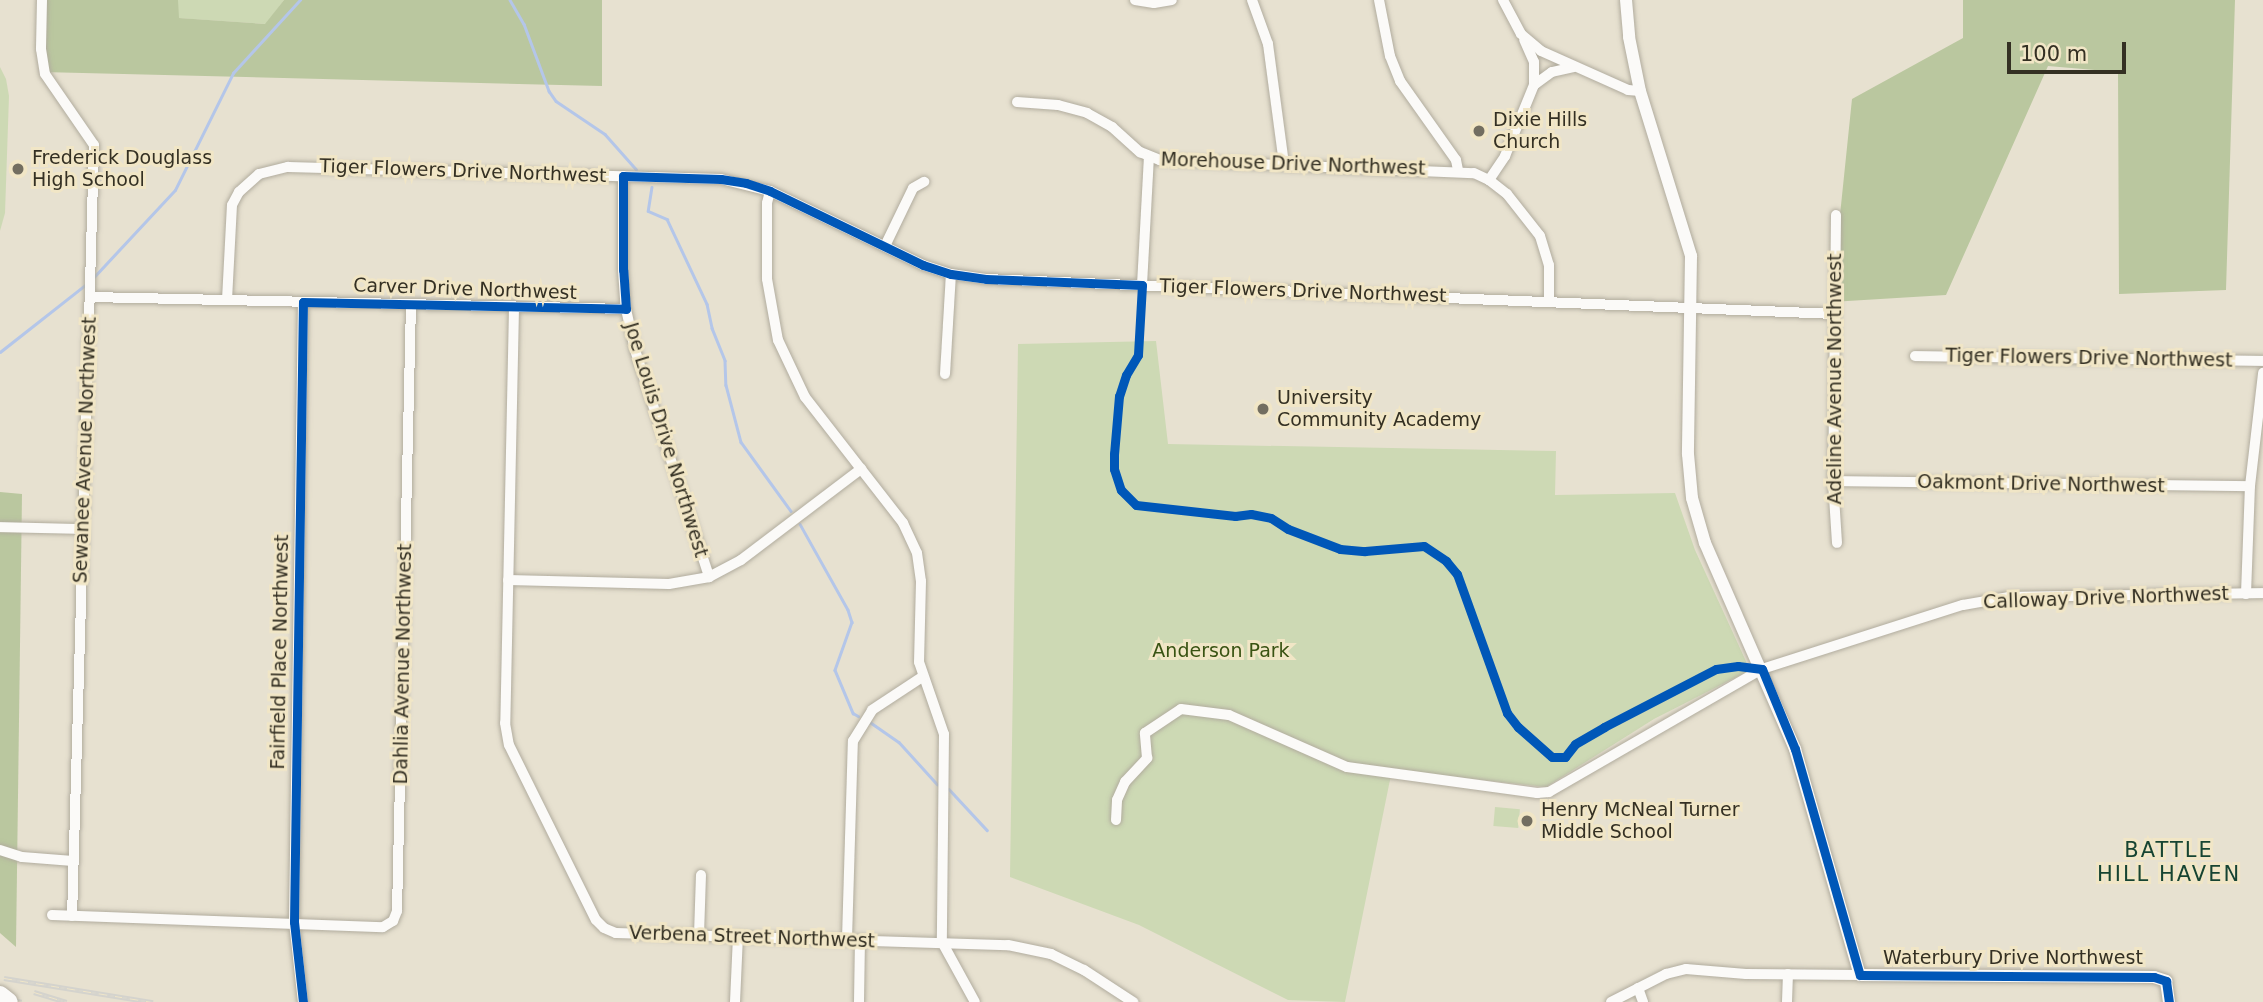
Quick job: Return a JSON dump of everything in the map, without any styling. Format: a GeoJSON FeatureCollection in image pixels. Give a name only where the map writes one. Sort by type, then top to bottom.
{"type":"FeatureCollection","features":[{"type":"Feature","properties":{"kind":"highway"},"geometry":{"type":"LineString","coordinates":[[0,995],[9,1002]]}},
{"type":"Feature","properties":{"kind":"street","name":"Sewanee Avenue Northwest"},"geometry":{"type":"LineString","coordinates":[[42,0],[41,49],[45,74],[94,145],[72,916]]}},
{"type":"Feature","properties":{"kind":"street"},"geometry":{"type":"LineString","coordinates":[[1135,0],[1154,3],[1172,0]]}},
{"type":"Feature","properties":{"kind":"street"},"geometry":{"type":"LineString","coordinates":[[1252,0],[1259,13],[1268,44],[1284,164]]}},
{"type":"Feature","properties":{"kind":"street"},"geometry":{"type":"LineString","coordinates":[[1379,0],[1390,56],[1399,81],[1456,160],[1458,170]]}},
{"type":"Feature","properties":{"kind":"street"},"geometry":{"type":"LineString","coordinates":[[1503,0],[1534,62],[1534,85],[1505,156],[1489,180],[1522,211],[1540,236],[1549,265],[1549,301]]}},
{"type":"Feature","properties":{"kind":"street"},"geometry":{"type":"LineString","coordinates":[[1611,1002],[1665,974],[1686,969],[1860,975],[1795,749],[1705,543],[1692,498],[1688,454],[1691,256],[1640,91],[1629,37],[1626,0]]}},
{"type":"Feature","properties":{"kind":"street"},"geometry":{"type":"LineString","coordinates":[[1521,34],[1541,51],[1573,67],[1628,90],[1640,91]]}},
{"type":"Feature","properties":{"kind":"street"},"geometry":{"type":"LineString","coordinates":[[1534,85],[1552,72],[1573,67]]}},
{"type":"Feature","properties":{"kind":"street","name":"Morehouse Drive Northwest"},"geometry":{"type":"LineString","coordinates":[[1017,102],[1058,105],[1087,113],[1112,127],[1149,157],[1458,170],[1489,180]]}},
{"type":"Feature","properties":{"kind":"street"},"geometry":{"type":"LineString","coordinates":[[1142,285],[1149,157]]}},
{"type":"Feature","properties":{"kind":"street","name":"Tiger Flowers Drive Northwest"},"geometry":{"type":"LineString","coordinates":[[227,300],[232,205],[247,182],[270,169],[288,167],[721,179],[770,191],[951,274],[986,279],[1835,314]]}},
{"type":"Feature","properties":{"kind":"street","name":"Joe Louis Drive Northwest"},"geometry":{"type":"LineString","coordinates":[[623,176],[622,270],[626,309],[635,350],[709,577]]}},
{"type":"Feature","properties":{"kind":"street"},"geometry":{"type":"LineString","coordinates":[[885,246],[914,188],[924,182]]}},
{"type":"Feature","properties":{"kind":"street"},"geometry":{"type":"LineString","coordinates":[[770,191],[767,203],[766,279],[778,341],[805,397],[903,523],[917,553],[921,581],[919,662],[922,677],[940,714],[944,734],[942,942],[975,1002]]}},
{"type":"Feature","properties":{"kind":"street","name":"Adeline Avenue Northwest"},"geometry":{"type":"LineString","coordinates":[[1836,215],[1833,481],[1838,543]]}},
{"type":"Feature","properties":{"kind":"street"},"geometry":{"type":"LineString","coordinates":[[945,374],[951,274]]}},
{"type":"Feature","properties":{"kind":"street","name":"Carver Drive Northwest"},"geometry":{"type":"LineString","coordinates":[[90,297],[626,309]]}},
{"type":"Feature","properties":{"kind":"street","name":"Fairfield Place Northwest"},"geometry":{"type":"LineString","coordinates":[[303,302],[294,922],[303,1002]]}},
{"type":"Feature","properties":{"kind":"street","name":"Dahlia Avenue Northwest"},"geometry":{"type":"LineString","coordinates":[[294,922],[383,927],[393,921],[397,911],[411,305]]}},
{"type":"Feature","properties":{"kind":"street","name":"Verbena Street Northwest"},"geometry":{"type":"LineString","coordinates":[[514,308],[505,723],[509,745],[596,920],[604,928],[616,933],[1008,945],[1051,954],[1084,970],[1133,1002]]}},
{"type":"Feature","properties":{"kind":"street","name":"Tiger Flowers Drive Northwest"},"geometry":{"type":"LineString","coordinates":[[1915,356],[2263,361]]}},
{"type":"Feature","properties":{"kind":"street"},"geometry":{"type":"LineString","coordinates":[[2246,594],[2250,486],[2263,373]]}},
{"type":"Feature","properties":{"kind":"street"},"geometry":{"type":"LineString","coordinates":[[508,580],[669,584],[709,577],[741,560],[861,469]]}},
{"type":"Feature","properties":{"kind":"street","name":"Oakmont Drive Northwest"},"geometry":{"type":"LineString","coordinates":[[1833,481],[2250,486]]}},
{"type":"Feature","properties":{"kind":"street"},"geometry":{"type":"LineString","coordinates":[[0,527],[82,528]]}},
{"type":"Feature","properties":{"kind":"street","name":"Calloway Drive Northwest"},"geometry":{"type":"LineString","coordinates":[[1116,820],[1117,800],[1125,782],[1147,758],[1145,733],[1181,709],[1229,715],[1347,767],[1537,793],[1559,788],[1762,669],[1987,599],[2263,593]]}},
{"type":"Feature","properties":{"kind":"street"},"geometry":{"type":"LineString","coordinates":[[847,939],[853,741],[872,710],[922,677]]}},
{"type":"Feature","properties":{"kind":"street"},"geometry":{"type":"LineString","coordinates":[[0,850],[22,857],[73,861]]}},
{"type":"Feature","properties":{"kind":"street"},"geometry":{"type":"LineString","coordinates":[[699,935],[701,875]]}},
{"type":"Feature","properties":{"kind":"street"},"geometry":{"type":"LineString","coordinates":[[52,915],[294,922]]}},
{"type":"Feature","properties":{"kind":"street"},"geometry":{"type":"LineString","coordinates":[[735,1002],[738,936]]}},
{"type":"Feature","properties":{"kind":"street"},"geometry":{"type":"LineString","coordinates":[[859,1002],[860,940]]}},
{"type":"Feature","properties":{"kind":"street"},"geometry":{"type":"LineString","coordinates":[[1787,1002],[1788,974]]}},
{"type":"Feature","properties":{"kind":"street","name":"Waterbury Drive Northwest"},"geometry":{"type":"LineString","coordinates":[[1860,975],[2154,976],[2165,981],[2169,1002]]}},
{"type":"Feature","properties":{"kind":"street"},"geometry":{"type":"LineString","coordinates":[[1638,988],[1643,1002]]}},
{"type":"Feature","properties":{"kind":"green space"},"geometry":{"type":"Polygon","coordinates":[[[44,0],[178,0],[179,18],[265,24],[284,0],[602,0],[602,86],[42,72],[44,0]]]}},
{"type":"Feature","properties":{"kind":"green space"},"geometry":{"type":"Polygon","coordinates":[[[178,0],[284,0],[266,24],[178,18],[178,0]]]}},
{"type":"Feature","properties":{"kind":"green space"},"geometry":{"type":"Polygon","coordinates":[[[1963,0],[2235,0],[2226,290],[2119,294],[2118,72],[2048,66],[1946,295],[1831,302],[1852,99],[1963,38],[1963,0]]]}},
{"type":"Feature","properties":{"kind":"green space"},"geometry":{"type":"Polygon","coordinates":[[[0,67],[6,79],[9,96],[5,213],[0,231],[0,67]]]}},
{"type":"Feature","properties":{"kind":"green space","name":"Anderson Park"},"geometry":{"type":"Polygon","coordinates":[[[1156,341],[1168,444],[1556,451],[1555,495],[1675,493],[1695,550],[1750,670],[1654,719],[1546,787],[1392,770],[1345,1002],[1288,1000],[1139,925],[1010,877],[1018,344],[1156,341]]]}},
{"type":"Feature","properties":{"kind":"green space"},"geometry":{"type":"Polygon","coordinates":[[[0,492],[22,494],[16,947],[0,933],[0,492]]]}},
{"type":"Feature","properties":{"kind":"green space"},"geometry":{"type":"Polygon","coordinates":[[[1495,807],[1520,809],[1518,828],[1493,826],[1495,807]]]}},
{"type":"Feature","properties":{"kind":"waterway"},"geometry":{"type":"LineString","coordinates":[[93,278],[175,190],[233,73],[300,0]]}},
{"type":"Feature","properties":{"kind":"waterway"},"geometry":{"type":"LineString","coordinates":[[510,0],[524,24],[549,91],[556,101],[605,134],[636,169]]}},
{"type":"Feature","properties":{"kind":"waterway"},"geometry":{"type":"LineString","coordinates":[[652,187],[648,211],[667,219],[707,304],[712,328],[725,361],[726,385],[741,442],[791,511]]}},
{"type":"Feature","properties":{"kind":"waterway"},"geometry":{"type":"LineString","coordinates":[[0,352],[85,285]]}},
{"type":"Feature","properties":{"kind":"waterway"},"geometry":{"type":"LineString","coordinates":[[800,524],[852,622],[835,670],[853,713],[858,716]]}},
{"type":"Feature","properties":{"kind":"waterway"},"geometry":{"type":"LineString","coordinates":[[870,722],[899,742],[937,784]]}},
{"type":"Feature","properties":{"kind":"waterway"},"geometry":{"type":"LineString","coordinates":[[949,789],[987,830]]}},
{"type":"Feature","properties":{"kind":"railway"},"geometry":{"type":"LineString","coordinates":[[4,978],[153,1002]]}},
{"type":"Feature","properties":{"kind":"railway"},"geometry":{"type":"LineString","coordinates":[[34,992],[66,1002]]}},
{"type":"Feature","properties":{"kind":"railway"},"geometry":{"type":"LineString","coordinates":[[0,998],[22,1002]]}},
{"type":"Feature","properties":{"kind":"cycle path"},"geometry":{"type":"LineString","coordinates":[[303,1002],[294,922],[303,302],[626,309],[623,270],[623,176],[721,179],[746,183],[770,191],[923,265],[951,274],[986,279],[1142,285],[1138,355],[1126,375],[1119,396],[1114,454],[1114,469],[1121,490],[1136,505],[1271,518],[1288,529],[1340,549],[1365,551],[1424,546],[1446,561],[1457,574],[1507,713],[1518,727],[1552,757],[1565,757],[1575,744],[1604,727],[1716,669],[1738,666],[1762,669],[1795,749],[1860,975],[2154,977],[2166,981],[2169,1002]]}},
{"type":"Feature","properties":{"kind":"place","name":"Dixie Hills Church"},"geometry":{"type":"Point","coordinates":[1479,131]}},
{"type":"Feature","properties":{"kind":"place","name":"Frederick Douglass High School"},"geometry":{"type":"Point","coordinates":[18,169]}},
{"type":"Feature","properties":{"kind":"place","name":"University Community Academy"},"geometry":{"type":"Point","coordinates":[1263,409]}},
{"type":"Feature","properties":{"kind":"place","name":"Henry McNeal Turner Middle School"},"geometry":{"type":"Point","coordinates":[1527,821]}},
{"type":"Feature","properties":{"kind":"district","name":"BATTLE HILL HAVEN"},"geometry":{"type":"Point","coordinates":[2169,862]}}]}
